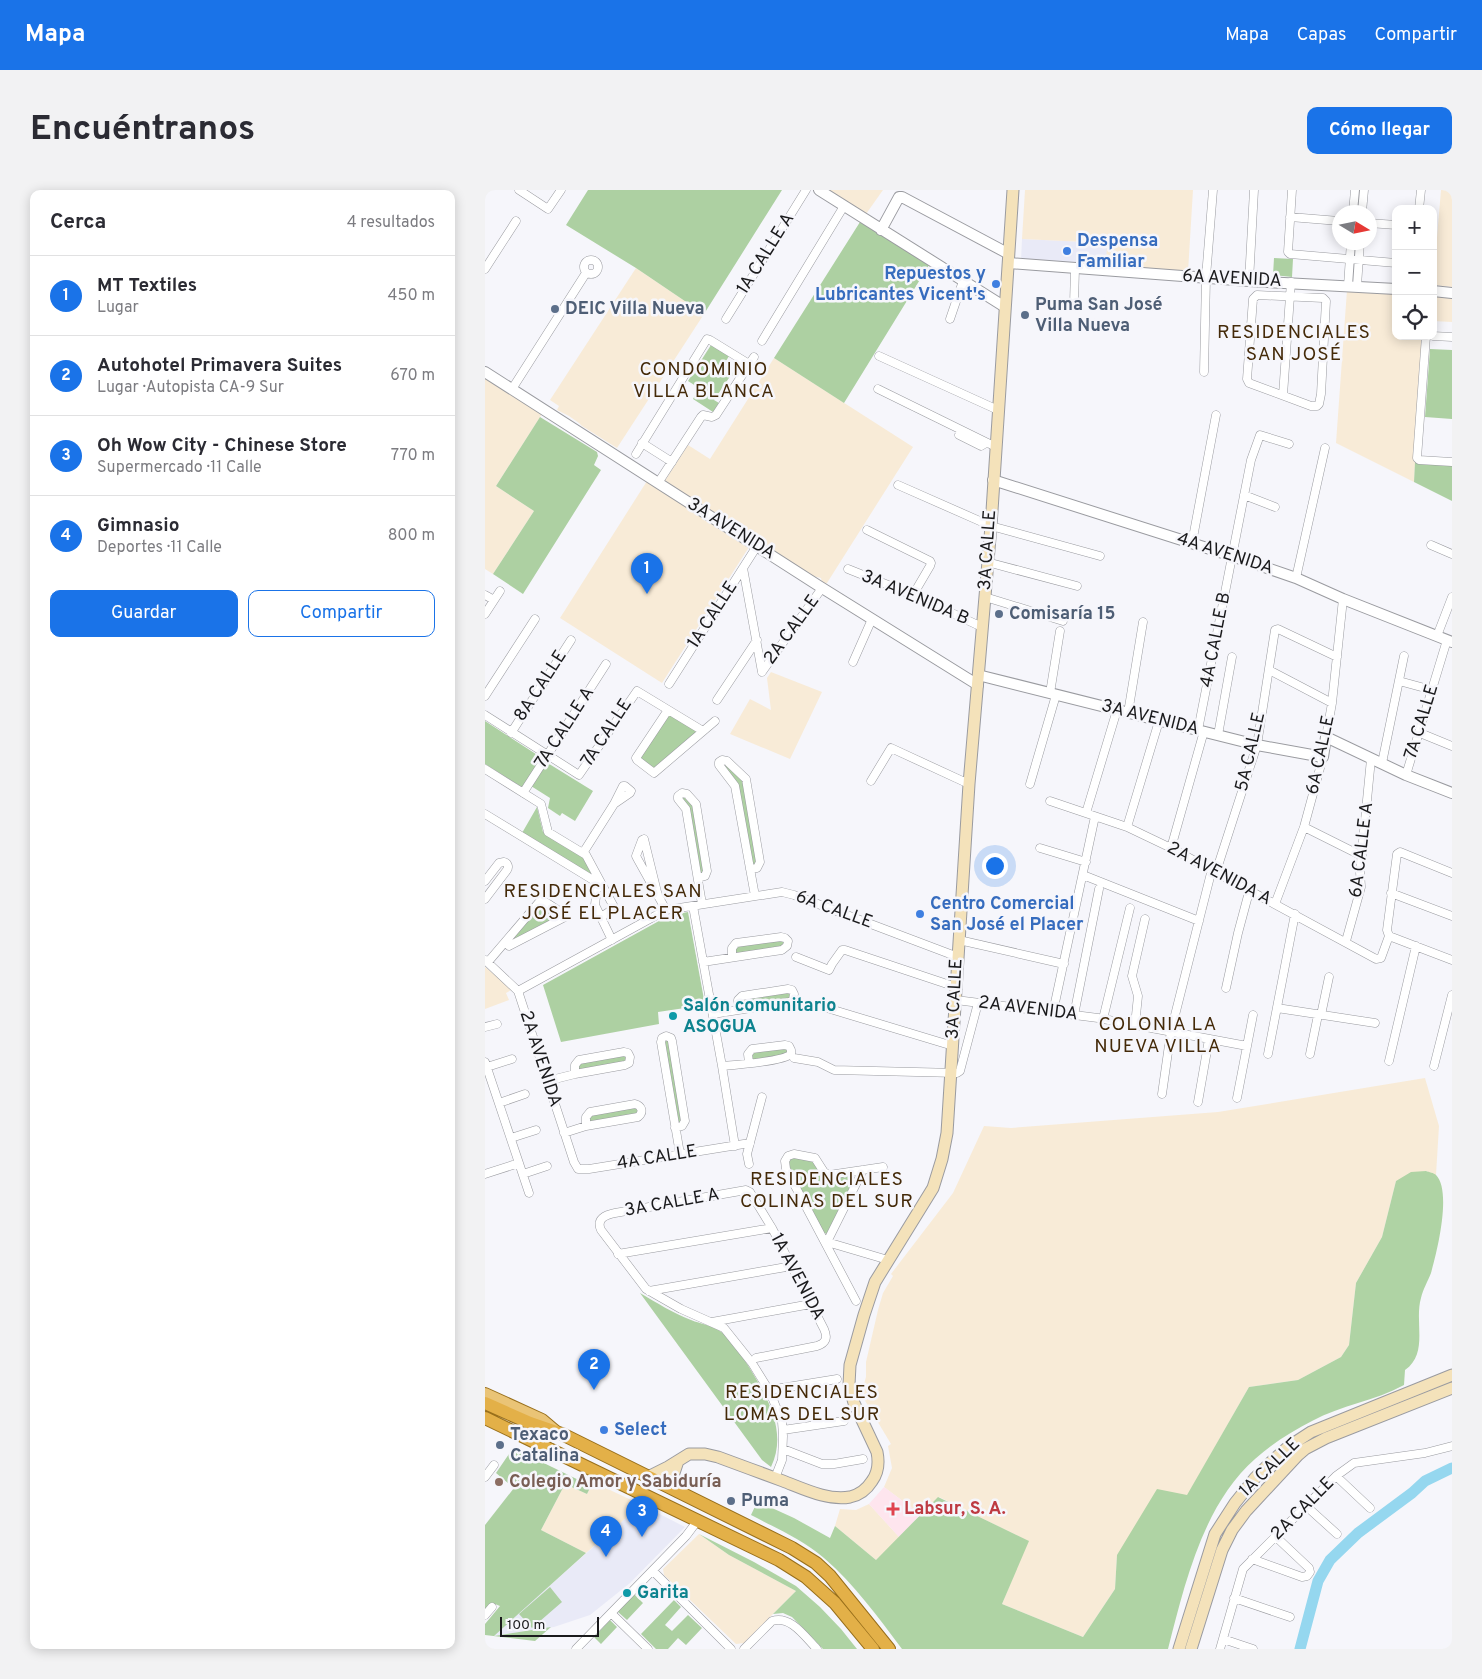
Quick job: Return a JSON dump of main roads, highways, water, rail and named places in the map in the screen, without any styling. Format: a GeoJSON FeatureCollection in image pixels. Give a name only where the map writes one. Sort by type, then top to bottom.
{"type":"FeatureCollection","features":[{"type":"Feature","properties":{"kind":"highway"},"geometry":{"type":"LineString","coordinates":[[485,1403],[530,1423],[557,1432],[792,1548],[816,1563],[830,1576],[889,1649]]}},
{"type":"Feature","properties":{"kind":"highway"},"geometry":{"type":"LineString","coordinates":[[485,1418],[779,1560],[806,1577],[835,1603],[873,1649]]}},
{"type":"Feature","properties":{"kind":"main road","name":"3A CALLE"},"geometry":{"type":"LineString","coordinates":[[647,1477],[689,1454],[709,1455],[818,1494],[840,1498],[859,1494],[875,1477],[878,1464],[877,1452],[857,1411],[850,1392],[849,1379],[856,1340],[871,1293],[888,1260],[931,1193],[944,1154],[947,1133],[969,784],[991,526],[993,480],[991,445],[998,410],[1013,190]]}},
{"type":"Feature","properties":{"kind":"main road","name":"1A CALLE"},"geometry":{"type":"LineString","coordinates":[[1179,1649],[1215,1534],[1235,1503],[1255,1478],[1288,1446],[1311,1432],[1452,1375]]}},
{"type":"Feature","properties":{"kind":"main road","name":"1A CALLE"},"geometry":{"type":"LineString","coordinates":[[1191,1649],[1222,1550],[1232,1530],[1246,1511],[1298,1455],[1326,1438],[1451,1389]]}},
{"type":"Feature","properties":{"kind":"main road"},"geometry":{"type":"LineString","coordinates":[[485,1394],[542,1420],[557,1432]]}},
{"type":"Feature","properties":{"kind":"main road"},"geometry":{"type":"LineString","coordinates":[[485,1423],[502,1426]]}},
{"type":"Feature","properties":{"kind":"main road"},"geometry":{"type":"LineString","coordinates":[[677,1491],[673,1476],[678,1461]]}},
{"type":"Feature","properties":{"kind":"waterway"},"geometry":{"type":"LineString","coordinates":[[1300,1649],[1318,1581],[1330,1560],[1358,1533],[1412,1493],[1425,1481],[1452,1468]]}},
{"type":"Feature","properties":{"kind":"place","name":"Despensa Familiar"},"geometry":{"type":"Point","coordinates":[1067,251]}},
{"type":"Feature","properties":{"kind":"place","name":"Repuestos y Lubricantes Vicent's"},"geometry":{"type":"Point","coordinates":[996,284]}},
{"type":"Feature","properties":{"kind":"place","name":"DEIC Villa Nueva"},"geometry":{"type":"Point","coordinates":[555,309]}},
{"type":"Feature","properties":{"kind":"place","name":"Puma San José Villa Nueva"},"geometry":{"type":"Point","coordinates":[1025,315]}},
{"type":"Feature","properties":{"kind":"place","name":"MT Textiles"},"geometry":{"type":"Point","coordinates":[647,594]}},
{"type":"Feature","properties":{"kind":"place","name":"Comisaría 15"},"geometry":{"type":"Point","coordinates":[999,614]}},
{"type":"Feature","properties":{"kind":"place","name":"Centro Comercial San José el Placer"},"geometry":{"type":"Point","coordinates":[920,914]}},
{"type":"Feature","properties":{"kind":"place","name":"Salón comunitario ASOGUA"},"geometry":{"type":"Point","coordinates":[673,1016]}},
{"type":"Feature","properties":{"kind":"place","name":"Autohotel Primavera Suites"},"geometry":{"type":"Point","coordinates":[594,1390]}},
{"type":"Feature","properties":{"kind":"place","name":"Select"},"geometry":{"type":"Point","coordinates":[604,1430]}},
{"type":"Feature","properties":{"kind":"place","name":"Texaco Catalina"},"geometry":{"type":"Point","coordinates":[500,1445]}},
{"type":"Feature","properties":{"kind":"place","name":"Colegio Amor y Sabiduría"},"geometry":{"type":"Point","coordinates":[499,1482]}},
{"type":"Feature","properties":{"kind":"place","name":"Puma"},"geometry":{"type":"Point","coordinates":[731,1501]}},
{"type":"Feature","properties":{"kind":"place","name":"Labsur, S. A."},"geometry":{"type":"Point","coordinates":[893,1509]}},
{"type":"Feature","properties":{"kind":"place","name":"Oh Wow City - Chinese Store"},"geometry":{"type":"Point","coordinates":[642,1537]}},
{"type":"Feature","properties":{"kind":"place","name":"Gimnasio"},"geometry":{"type":"Point","coordinates":[606,1557]}},
{"type":"Feature","properties":{"kind":"place","name":"Garita"},"geometry":{"type":"Point","coordinates":[627,1593]}},
{"type":"Feature","properties":{"kind":"district","name":"RESIDENCIALES SAN JOSÉ"},"geometry":{"type":"Point","coordinates":[1294,344]}},
{"type":"Feature","properties":{"kind":"district","name":"CONDOMINIO VILLA BLANCA"},"geometry":{"type":"Point","coordinates":[704,381]}},
{"type":"Feature","properties":{"kind":"district","name":"RESIDENCIALES SAN JOSÉ EL PLACER"},"geometry":{"type":"Point","coordinates":[603,903]}},
{"type":"Feature","properties":{"kind":"district","name":"COLONIA LA NUEVA VILLA"},"geometry":{"type":"Point","coordinates":[1158,1036]}},
{"type":"Feature","properties":{"kind":"district","name":"RESIDENCIALES COLINAS DEL SUR"},"geometry":{"type":"Point","coordinates":[827,1191]}},
{"type":"Feature","properties":{"kind":"district","name":"RESIDENCIALES LOMAS DEL SUR"},"geometry":{"type":"Point","coordinates":[802,1404]}}]}
